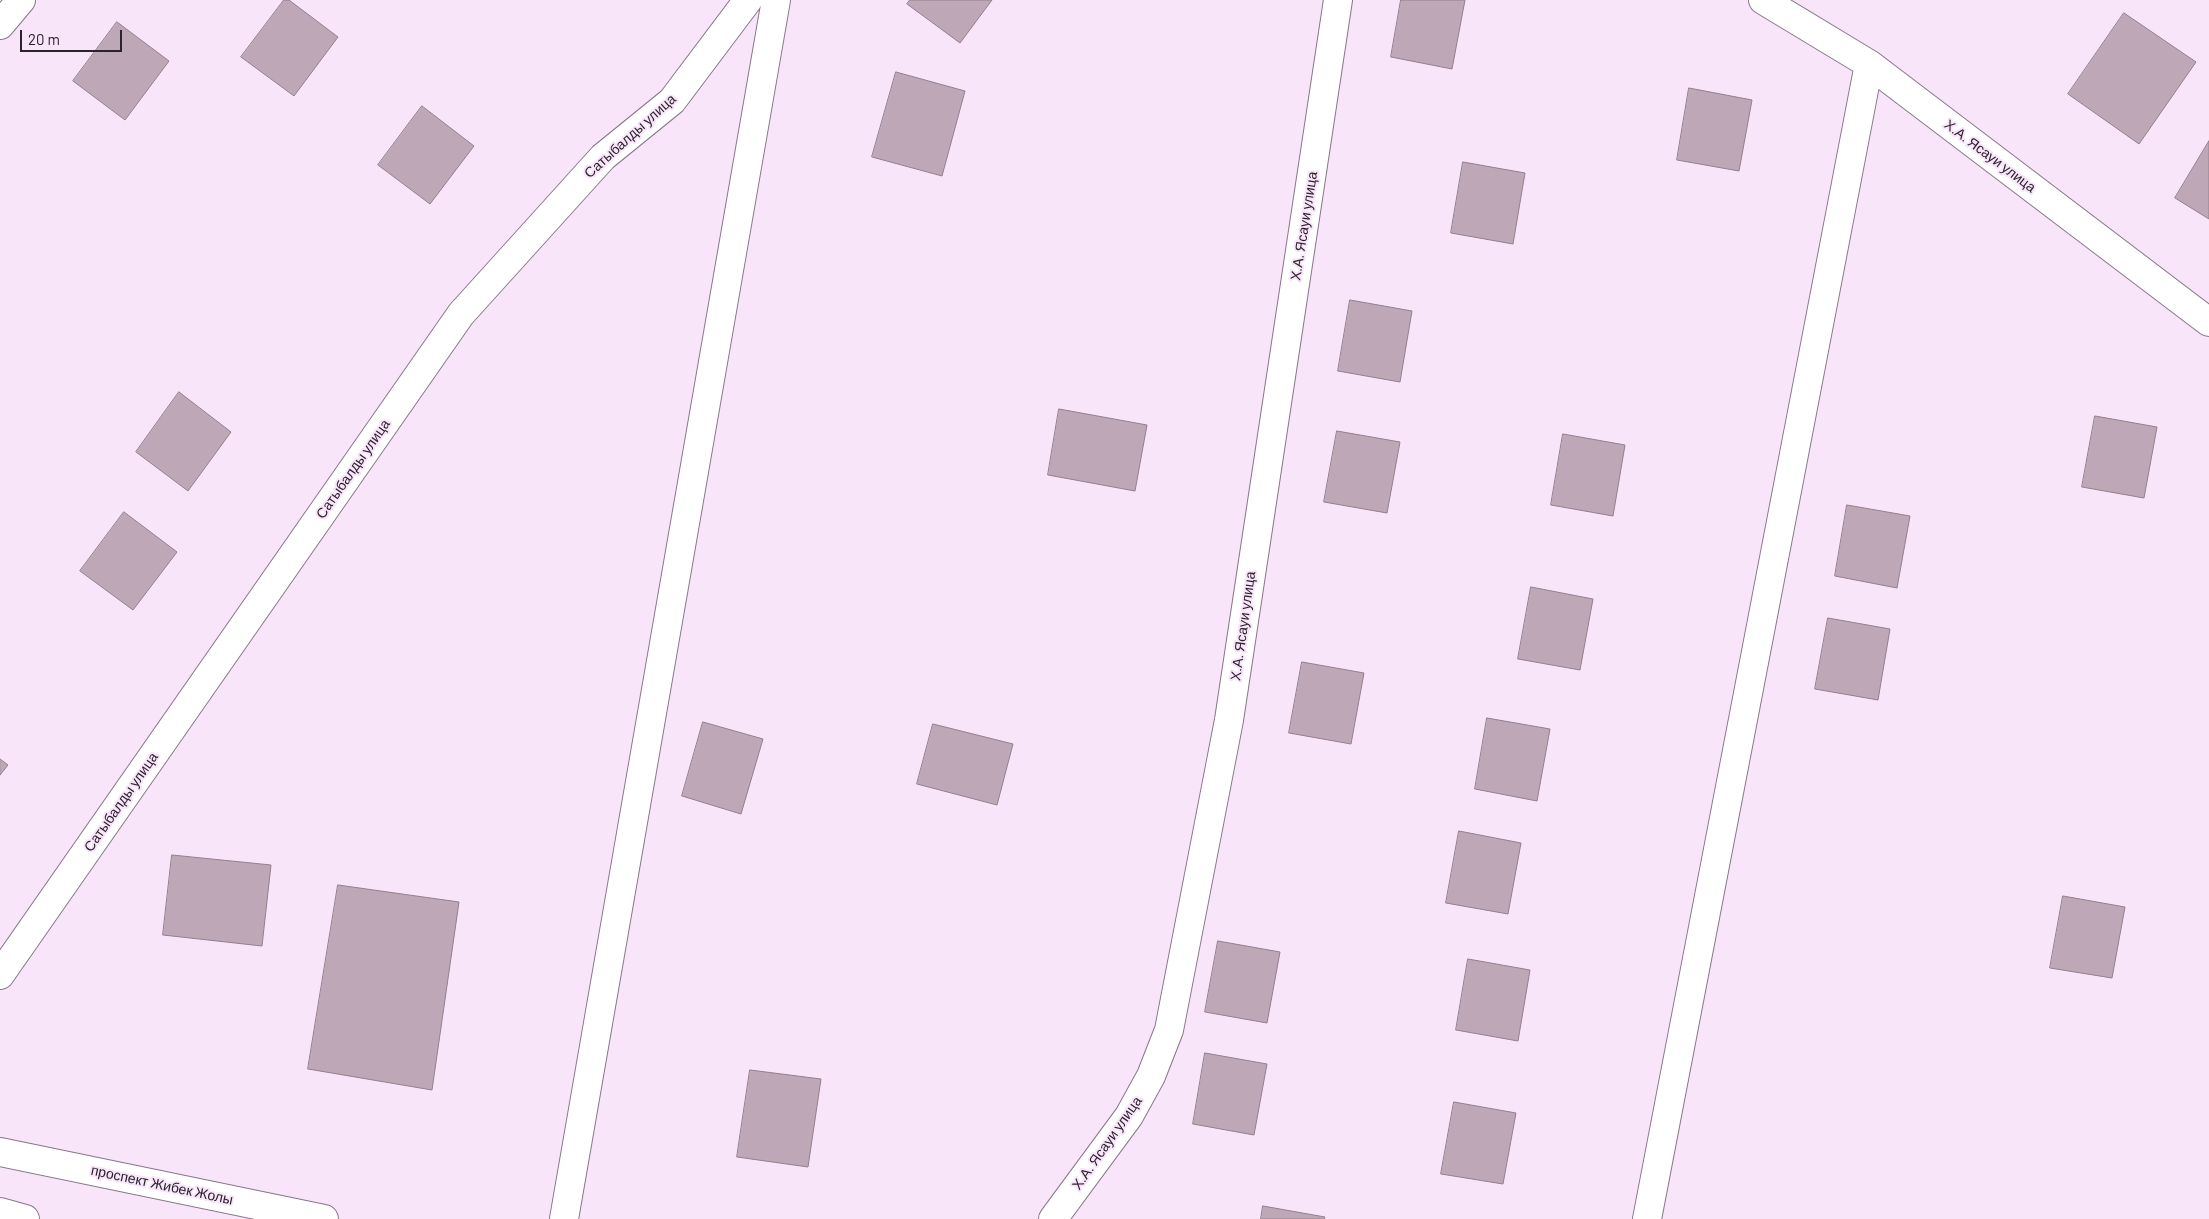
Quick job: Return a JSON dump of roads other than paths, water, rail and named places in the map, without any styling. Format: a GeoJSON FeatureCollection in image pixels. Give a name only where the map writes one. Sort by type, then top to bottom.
{"type":"FeatureCollection","features":[{"type":"Feature","properties":{"kind":"street"},"geometry":{"type":"LineString","coordinates":[[0,25],[21,0]]}},
{"type":"Feature","properties":{"kind":"street","name":"Сатыбалды улица"},"geometry":{"type":"LineString","coordinates":[[0,975],[461,314],[603,157],[672,101],[748,0]]}},
{"type":"Feature","properties":{"kind":"street"},"geometry":{"type":"LineString","coordinates":[[564,1219],[776,0]]}},
{"type":"Feature","properties":{"kind":"street","name":"Х.А. Ясауи улица"},"geometry":{"type":"LineString","coordinates":[[1053,1219],[1130,1116],[1150,1076],[1169,1030],[1229,720],[1338,0]]}},
{"type":"Feature","properties":{"kind":"street","name":"Х.А. Ясауи улица"},"geometry":{"type":"LineString","coordinates":[[1763,0],[1869,64],[2209,322]]}},
{"type":"Feature","properties":{"kind":"street"},"geometry":{"type":"LineString","coordinates":[[1647,1219],[1869,64]]}},
{"type":"Feature","properties":{"kind":"street","name":"проспект Жибек Жолы"},"geometry":{"type":"LineString","coordinates":[[0,1152],[324,1219]]}},
{"type":"Feature","properties":{"kind":"street"},"geometry":{"type":"LineString","coordinates":[[0,1212],[25,1219]]}}]}
